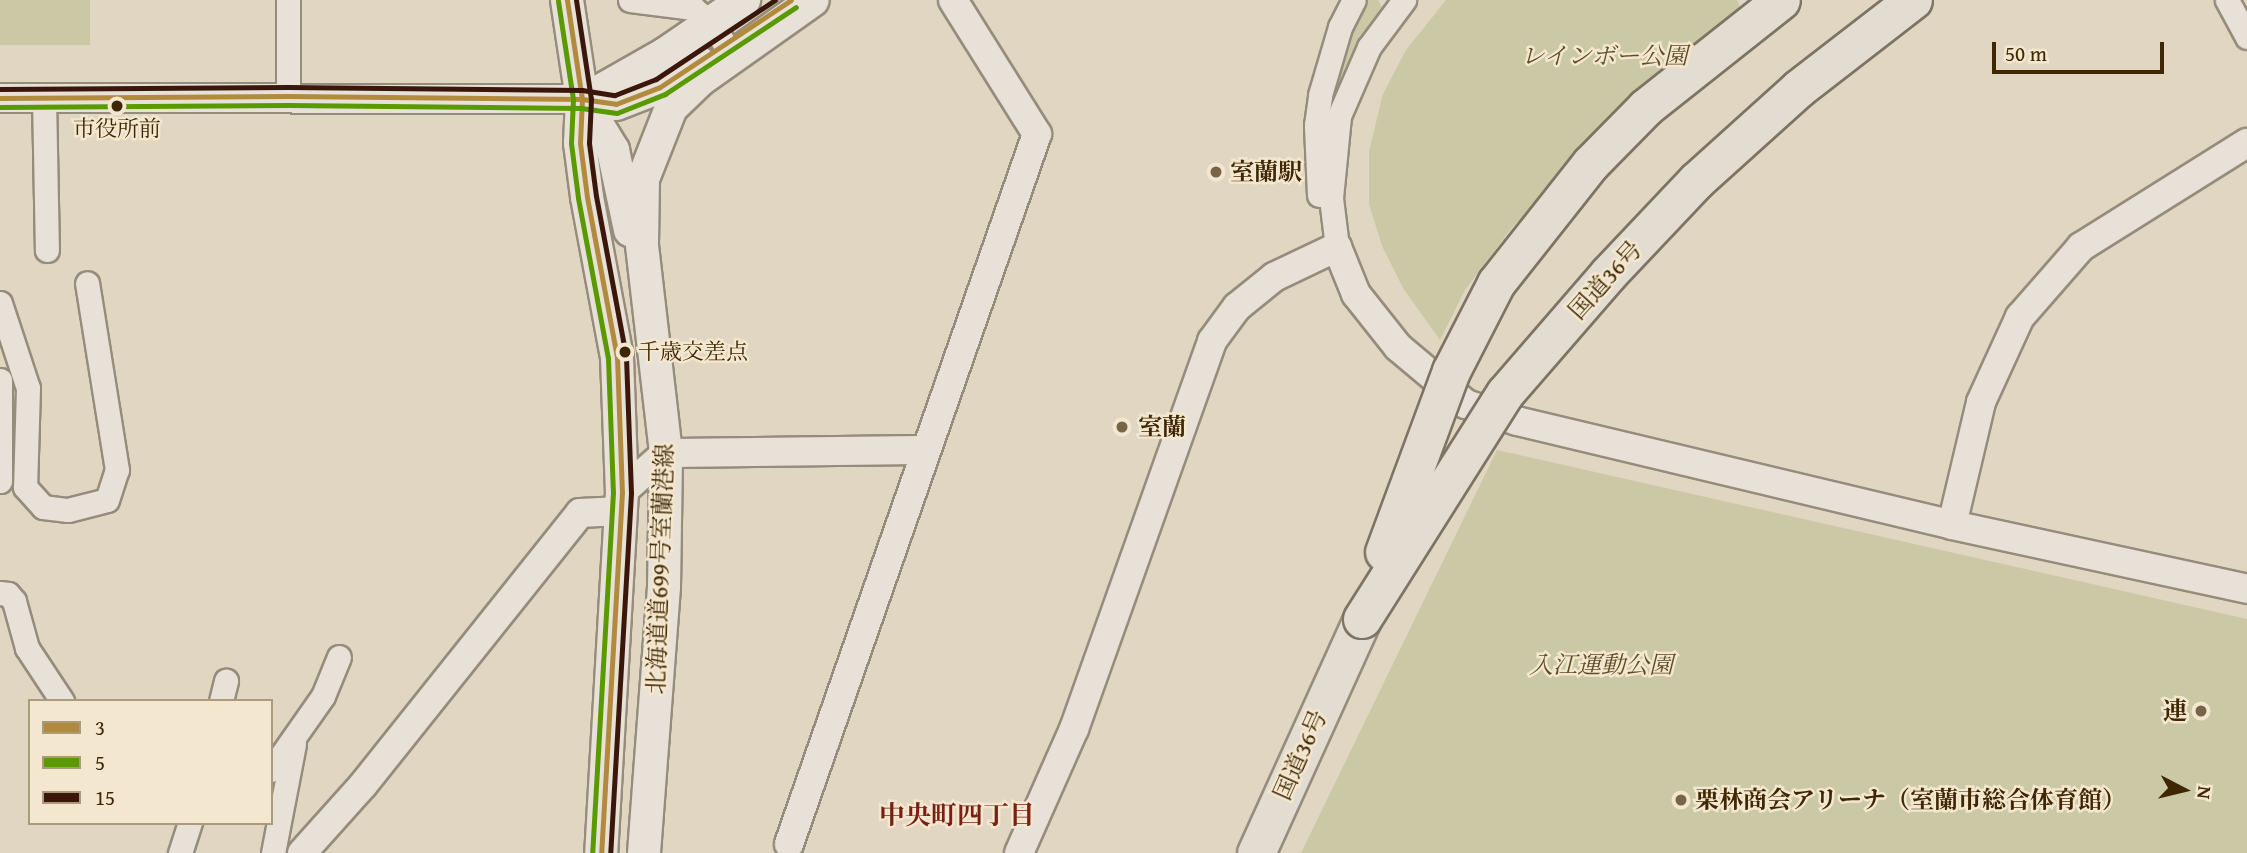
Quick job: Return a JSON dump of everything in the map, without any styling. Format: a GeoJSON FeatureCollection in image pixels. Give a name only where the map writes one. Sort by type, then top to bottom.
{"type":"FeatureCollection","features":[{"type":"Feature","properties":{"kind":"highway","name":"国道36号"},"geometry":{"type":"LineString","coordinates":[[1256,853],[1362,619],[1451,371],[1496,283],[1581,174],[1646,107],[1781,0]]}},
{"type":"Feature","properties":{"kind":"highway","name":"国道36号"},"geometry":{"type":"LineString","coordinates":[[1362,619],[1505,393],[1608,274],[1697,180],[1799,88],[1913,0]]}},
{"type":"Feature","properties":{"kind":"main road"},"geometry":{"type":"LineString","coordinates":[[567,0],[582,99]]}},
{"type":"Feature","properties":{"kind":"main road","name":"北海道道699号室蘭港線"},"geometry":{"type":"LineString","coordinates":[[644,853],[664,587],[666,453],[642,244],[643,179],[664,120],[700,80],[744,0]]}},
{"type":"Feature","properties":{"kind":"main road","name":"北海道道699号室蘭港線"},"geometry":{"type":"LineString","coordinates":[[723,41],[791,0]]}},
{"type":"Feature","properties":{"kind":"main road","name":"北海道道699号室蘭港線"},"geometry":{"type":"LineString","coordinates":[[582,99],[631,75],[723,41],[813,0]]}},
{"type":"Feature","properties":{"kind":"main road","name":"北海道道699号室蘭港線"},"geometry":{"type":"LineString","coordinates":[[582,99],[613,150],[629,228],[642,244]]}},
{"type":"Feature","properties":{"kind":"main road","name":"北海道道699号室蘭港線"},"geometry":{"type":"LineString","coordinates":[[582,99],[580,143],[587,197],[617,357],[622,502],[601,853]]}},
{"type":"Feature","properties":{"kind":"street"},"geometry":{"type":"LineString","coordinates":[[288,0],[288,96]]}},
{"type":"Feature","properties":{"kind":"street"},"geometry":{"type":"LineString","coordinates":[[630,0],[693,8],[723,41]]}},
{"type":"Feature","properties":{"kind":"street"},"geometry":{"type":"LineString","coordinates":[[789,844],[1037,134],[953,0]]}},
{"type":"Feature","properties":{"kind":"street"},"geometry":{"type":"LineString","coordinates":[[1354,0],[1329,61],[1316,125],[1320,199],[1356,295],[1398,347],[1466,404],[1517,421],[1952,525],[2247,589]]}},
{"type":"Feature","properties":{"kind":"street"},"geometry":{"type":"LineString","coordinates":[[1337,247],[1331,198],[1339,116],[1369,47],[1404,0]]}},
{"type":"Feature","properties":{"kind":"street"},"geometry":{"type":"LineString","coordinates":[[2227,0],[2247,37]]}},
{"type":"Feature","properties":{"kind":"street"},"geometry":{"type":"LineString","coordinates":[[0,98],[288,96],[582,99]]}},
{"type":"Feature","properties":{"kind":"street"},"geometry":{"type":"LineString","coordinates":[[44,97],[47,250]]}},
{"type":"Feature","properties":{"kind":"street"},"geometry":{"type":"LineString","coordinates":[[1952,525],[1982,402],[2020,317],[2081,247],[2247,143]]}},
{"type":"Feature","properties":{"kind":"street"},"geometry":{"type":"LineString","coordinates":[[1019,853],[1074,729],[1212,341],[1237,307],[1275,277],[1337,247]]}},
{"type":"Feature","properties":{"kind":"street"},"geometry":{"type":"LineString","coordinates":[[0,303],[28,388],[25,487],[43,507],[68,510],[107,500],[117,471],[87,283]]}},
{"type":"Feature","properties":{"kind":"street"},"geometry":{"type":"LineString","coordinates":[[0,380],[0,481]]}},
{"type":"Feature","properties":{"kind":"street"},"geometry":{"type":"LineString","coordinates":[[302,853],[363,785],[580,513],[622,502],[666,453],[926,450]]}},
{"type":"Feature","properties":{"kind":"street"},"geometry":{"type":"LineString","coordinates":[[0,593],[14,601],[27,648],[61,699]]}},
{"type":"Feature","properties":{"kind":"street"},"geometry":{"type":"LineString","coordinates":[[273,767],[323,696],[339,657]]}},
{"type":"Feature","properties":{"kind":"street"},"geometry":{"type":"LineString","coordinates":[[273,853],[295,737]]}},
{"type":"Feature","properties":{"kind":"street"},"geometry":{"type":"LineString","coordinates":[[180,853],[189,825]]}},
{"type":"Feature","properties":{"kind":"green space"},"geometry":{"type":"Polygon","coordinates":[[[0,0],[90,0],[90,45],[0,45],[0,0]]]}},
{"type":"Feature","properties":{"kind":"green space"},"geometry":{"type":"Polygon","coordinates":[[[1364,0],[1378,0],[1384,11],[1333,108],[1338,53],[1364,0]]]}},
{"type":"Feature","properties":{"kind":"green space","name":"レインボー公園"},"geometry":{"type":"Polygon","coordinates":[[[1446,0],[1737,0],[1741,9],[1514,225],[1465,290],[1440,340],[1403,288],[1382,246],[1369,204],[1369,151],[1383,94],[1406,50],[1446,0]]]}},
{"type":"Feature","properties":{"kind":"green space","name":"入江運動公園"},"geometry":{"type":"Polygon","coordinates":[[[1497,450],[2247,619],[2247,853],[1301,853],[1497,450]]]}},
{"type":"Feature","properties":{"kind":"transit line","name":"3"},"geometry":{"type":"LineString","coordinates":[[567,0],[582,99],[580,143],[587,197],[617,357],[622,492],[601,853]]}},
{"type":"Feature","properties":{"kind":"transit line","name":"15"},"geometry":{"type":"LineString","coordinates":[[576,0],[591,99],[589,143],[596,196],[626,357],[631,493],[610,853]]}},
{"type":"Feature","properties":{"kind":"transit line","name":"15"},"geometry":{"type":"LineString","coordinates":[[0,89],[288,87],[582,90],[615,95],[656,79],[775,0]]}},
{"type":"Feature","properties":{"kind":"transit line","name":"3"},"geometry":{"type":"LineString","coordinates":[[0,98],[288,96],[582,99],[616,104],[660,87],[791,0]]}},
{"type":"Feature","properties":{"kind":"transit line","name":"5"},"geometry":{"type":"LineString","coordinates":[[558,1],[573,99],[571,143],[578,198],[608,358],[613,492],[592,852]]}},
{"type":"Feature","properties":{"kind":"transit line","name":"5"},"geometry":{"type":"LineString","coordinates":[[0,107],[288,105],[581,108],[617,113],[665,94],[796,7]]}},
{"type":"Feature","properties":{"kind":"place","name":"市役所前"},"geometry":{"type":"Point","coordinates":[117,106]}},
{"type":"Feature","properties":{"kind":"place","name":"室蘭駅"},"geometry":{"type":"Point","coordinates":[1216,172]}},
{"type":"Feature","properties":{"kind":"place","name":"千歳交差点"},"geometry":{"type":"Point","coordinates":[625,352]}},
{"type":"Feature","properties":{"kind":"place","name":"室蘭"},"geometry":{"type":"Point","coordinates":[1122,427]}},
{"type":"Feature","properties":{"kind":"place","name":"連"},"geometry":{"type":"Point","coordinates":[2201,711]}},
{"type":"Feature","properties":{"kind":"place","name":"栗林商会アリーナ（室蘭市総合体育館）"},"geometry":{"type":"Point","coordinates":[1681,800]}},
{"type":"Feature","properties":{"kind":"district","name":"中央町四丁目"},"geometry":{"type":"Point","coordinates":[957,815]}}]}
